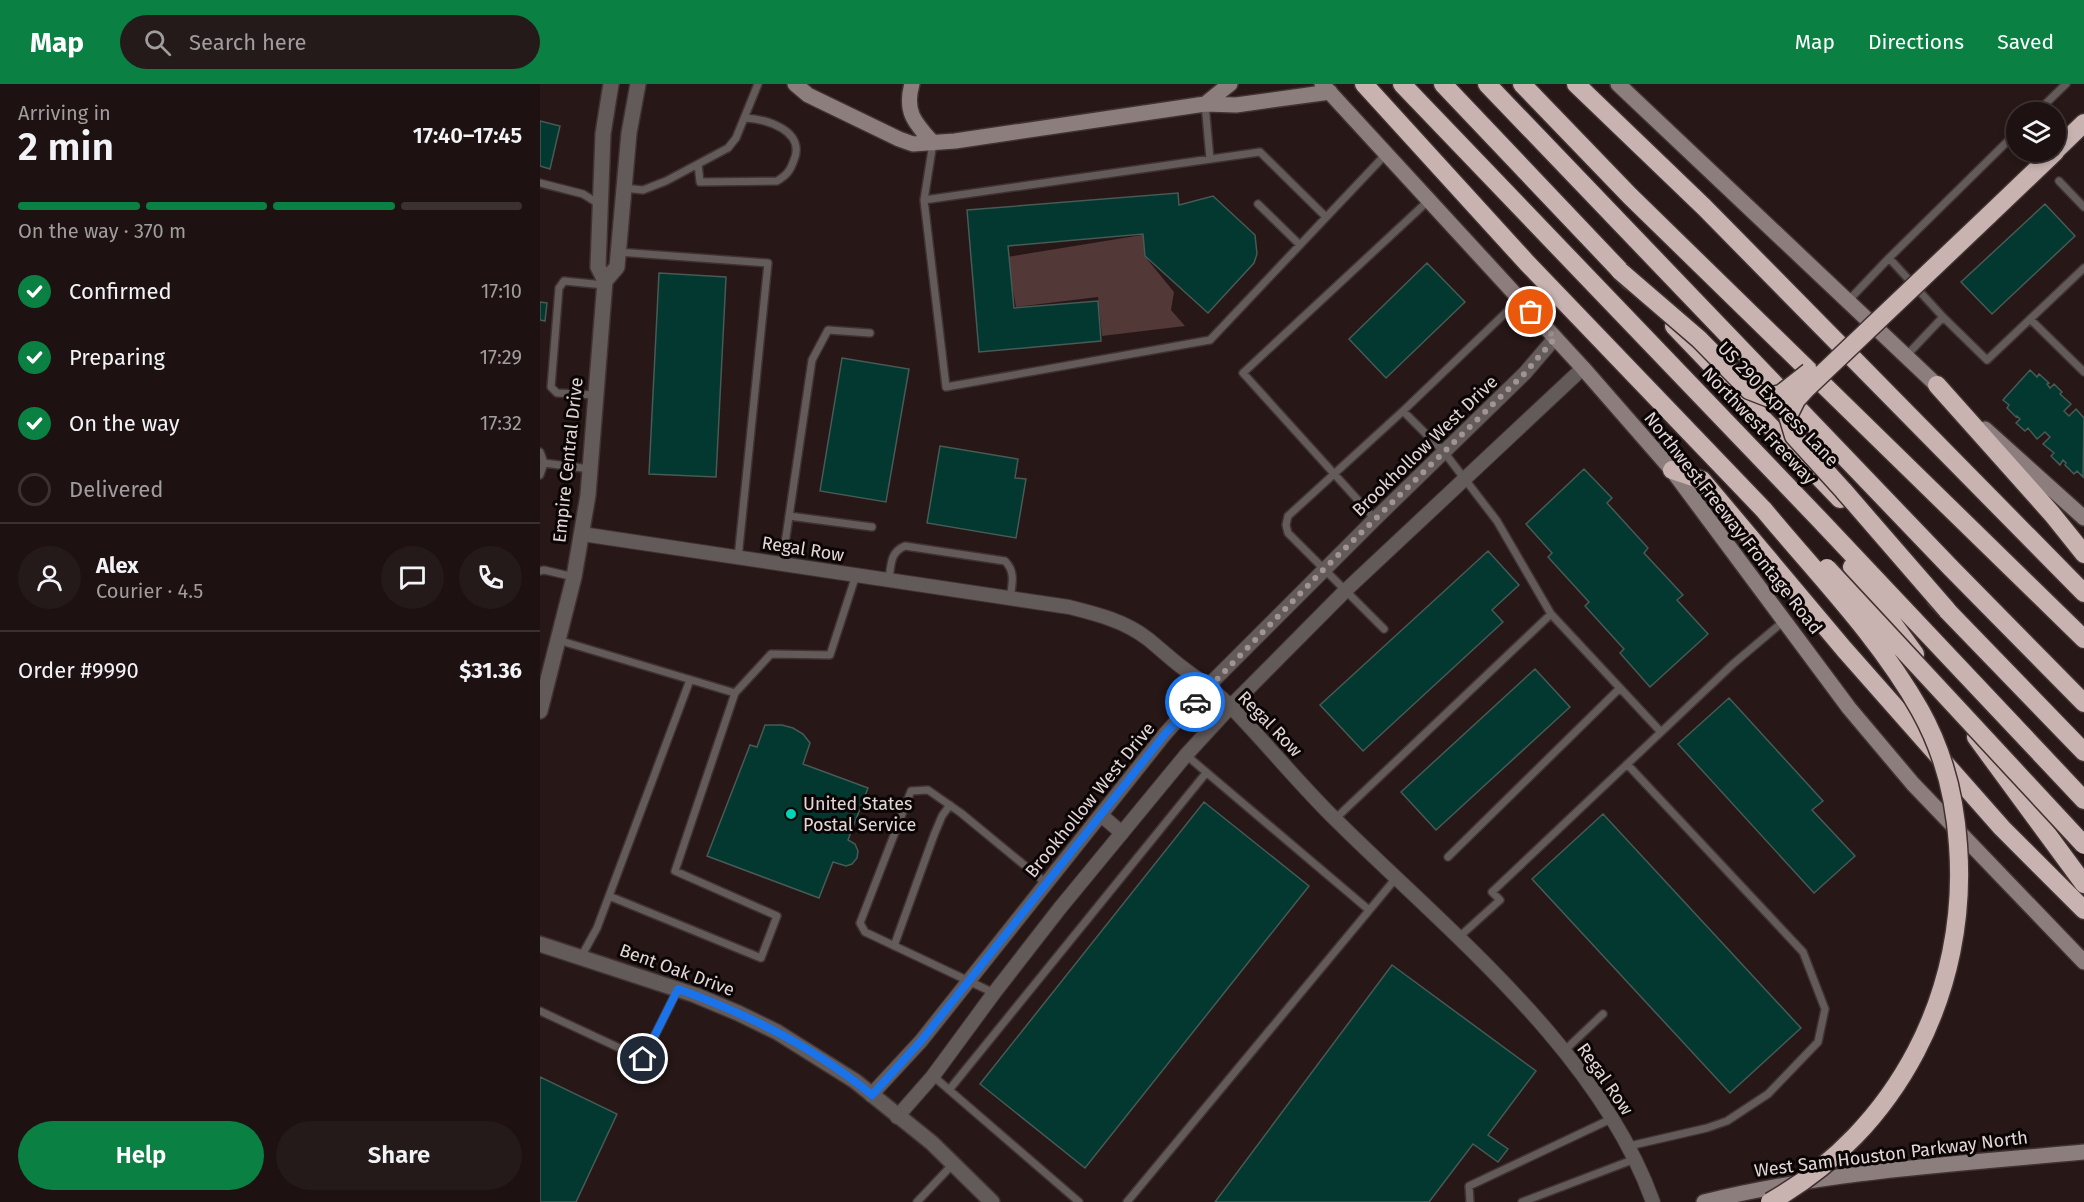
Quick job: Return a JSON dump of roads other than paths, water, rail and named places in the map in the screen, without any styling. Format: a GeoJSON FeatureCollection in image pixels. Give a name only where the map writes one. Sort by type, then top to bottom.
{"type":"FeatureCollection","features":[{"type":"Feature","properties":{"kind":"highway"},"geometry":{"type":"LineString","coordinates":[[1364,84],[1527,263],[1764,510],[1835,577],[2084,845]]}},
{"type":"Feature","properties":{"kind":"highway","name":"Northwest Freeway"},"geometry":{"type":"LineString","coordinates":[[1402,84],[1819,519],[2084,800]]}},
{"type":"Feature","properties":{"kind":"highway","name":"US 290 Express Lane"},"geometry":{"type":"LineString","coordinates":[[1443,84],[2084,752]]}},
{"type":"Feature","properties":{"kind":"highway"},"geometry":{"type":"LineString","coordinates":[[1487,84],[2084,703]]}},
{"type":"Feature","properties":{"kind":"highway"},"geometry":{"type":"LineString","coordinates":[[1522,84],[1630,196],[2080,636]]}},
{"type":"Feature","properties":{"kind":"highway"},"geometry":{"type":"LineString","coordinates":[[1576,84],[1713,215],[2084,592]]}},
{"type":"Feature","properties":{"kind":"highway"},"geometry":{"type":"LineString","coordinates":[[2066,126],[2084,109]]}},
{"type":"Feature","properties":{"kind":"highway"},"geometry":{"type":"LineString","coordinates":[[2066,140],[2084,123]]}},
{"type":"Feature","properties":{"kind":"highway"},"geometry":{"type":"LineString","coordinates":[[1947,610],[1794,436],[1788,416],[1796,400],[1806,389],[1984,212],[2031,162]]}},
{"type":"Feature","properties":{"kind":"highway"},"geometry":{"type":"LineString","coordinates":[[1620,271],[1699,339],[1749,390],[1767,397],[1781,394],[1798,382],[1984,212],[2042,162]]}},
{"type":"Feature","properties":{"kind":"highway"},"geometry":{"type":"LineString","coordinates":[[1937,385],[2052,514],[2084,554]]}},
{"type":"Feature","properties":{"kind":"highway"},"geometry":{"type":"LineString","coordinates":[[1672,470],[1702,480],[1845,649],[2002,828],[2084,910]]}},
{"type":"Feature","properties":{"kind":"highway"},"geometry":{"type":"LineString","coordinates":[[1764,510],[1883,652],[1920,710],[1937,748],[1952,796],[1960,867],[1958,911],[1952,956],[1939,1001],[1899,1081],[1872,1119],[1820,1170],[1770,1202]]}},
{"type":"Feature","properties":{"kind":"highway"},"geometry":{"type":"LineString","coordinates":[[1819,519],[1874,599],[2084,884]]}},
{"type":"Feature","properties":{"kind":"main road"},"geometry":{"type":"LineString","coordinates":[[795,84],[808,95],[913,144],[955,141],[1205,104],[1236,105],[1326,88]]}},
{"type":"Feature","properties":{"kind":"main road"},"geometry":{"type":"LineString","coordinates":[[912,84],[909,109],[915,123],[933,143]]}},
{"type":"Feature","properties":{"kind":"main road"},"geometry":{"type":"LineString","coordinates":[[1205,104],[1230,84]]}},
{"type":"Feature","properties":{"kind":"main road"},"geometry":{"type":"LineString","coordinates":[[1618,84],[1937,385],[2084,518]]}},
{"type":"Feature","properties":{"kind":"main road","name":"Northwest Freeway Frontage Road"},"geometry":{"type":"LineString","coordinates":[[1326,88],[1583,368],[1672,470],[1850,708],[1912,784],[2084,962]]}},
{"type":"Feature","properties":{"kind":"main road","name":"West Sam Houston Parkway North"},"geometry":{"type":"LineString","coordinates":[[1704,1202],[1754,1190],[1870,1173],[2084,1152]]}},
{"type":"Feature","properties":{"kind":"street","name":"Empire Central Drive"},"geometry":{"type":"LineString","coordinates":[[540,711],[582,534],[590,469],[604,283],[598,267],[599,204],[603,134],[611,84]]}},
{"type":"Feature","properties":{"kind":"street","name":"Empire Central Drive"},"geometry":{"type":"LineString","coordinates":[[604,283],[617,267],[629,133],[638,84]]}},
{"type":"Feature","properties":{"kind":"street","name":"Brookhollow West Drive"},"geometry":{"type":"LineString","coordinates":[[872,1095],[921,1041],[1165,734],[1207,687],[1525,373],[1555,338]]}},
{"type":"Feature","properties":{"kind":"street"},"geometry":{"type":"LineString","coordinates":[[897,1117],[933,1076],[994,993],[1186,755],[1345,591],[1583,368]]}},
{"type":"Feature","properties":{"kind":"street","name":"Regal Row"},"geometry":{"type":"LineString","coordinates":[[582,534],[1069,607],[1113,620],[1147,638],[1231,706],[1335,819],[1514,994],[1576,1066],[1632,1153],[1653,1202]]}},
{"type":"Feature","properties":{"kind":"street"},"geometry":{"type":"LineString","coordinates":[[1101,815],[1122,833]]}},
{"type":"Feature","properties":{"kind":"street","name":"Bent Oak Drive"},"geometry":{"type":"LineString","coordinates":[[540,945],[678,989],[738,1013],[777,1032],[846,1075],[872,1095],[932,1143],[992,1202]]}},
{"type":"Feature","properties":{"kind":"lane"},"geometry":{"type":"LineString","coordinates":[[623,188],[643,190],[666,182],[728,148],[736,138],[758,84]]}},
{"type":"Feature","properties":{"kind":"lane"},"geometry":{"type":"LineString","coordinates":[[2047,102],[2066,84]]}},
{"type":"Feature","properties":{"kind":"lane"},"geometry":{"type":"LineString","coordinates":[[1205,104],[1210,159]]}},
{"type":"Feature","properties":{"kind":"lane"},"geometry":{"type":"LineString","coordinates":[[698,164],[700,183],[777,181],[788,175],[797,153],[795,141],[785,129],[757,118],[745,118]]}},
{"type":"Feature","properties":{"kind":"lane"},"geometry":{"type":"LineString","coordinates":[[933,143],[924,200],[946,387],[1210,340],[1386,154]]}},
{"type":"Feature","properties":{"kind":"lane"},"geometry":{"type":"LineString","coordinates":[[1848,301],[2006,143]]}},
{"type":"Feature","properties":{"kind":"lane"},"geometry":{"type":"LineString","coordinates":[[924,200],[1260,152],[1326,217]]}},
{"type":"Feature","properties":{"kind":"lane"},"geometry":{"type":"LineString","coordinates":[[2059,181],[2084,207]]}},
{"type":"Feature","properties":{"kind":"lane"},"geometry":{"type":"LineString","coordinates":[[540,183],[583,194],[599,204]]}},
{"type":"Feature","properties":{"kind":"lane"},"geometry":{"type":"LineString","coordinates":[[1375,519],[1243,373],[1428,201]]}},
{"type":"Feature","properties":{"kind":"lane"},"geometry":{"type":"LineString","coordinates":[[1257,204],[1300,245]]}},
{"type":"Feature","properties":{"kind":"lane"},"geometry":{"type":"LineString","coordinates":[[618,252],[768,263],[738,558]]}},
{"type":"Feature","properties":{"kind":"lane"},"geometry":{"type":"LineString","coordinates":[[1889,258],[1943,317],[1987,360],[2084,268]]}},
{"type":"Feature","properties":{"kind":"lane"},"geometry":{"type":"LineString","coordinates":[[596,395],[557,393],[551,387],[559,288],[564,281],[604,283]]}},
{"type":"Feature","properties":{"kind":"lane"},"geometry":{"type":"LineString","coordinates":[[1384,629],[1288,533],[1288,516],[1335,475],[1519,300]]}},
{"type":"Feature","properties":{"kind":"lane"},"geometry":{"type":"LineString","coordinates":[[1906,356],[1943,317]]}},
{"type":"Feature","properties":{"kind":"lane"},"geometry":{"type":"LineString","coordinates":[[2030,319],[2084,372]]}},
{"type":"Feature","properties":{"kind":"lane"},"geometry":{"type":"LineString","coordinates":[[782,564],[812,360],[828,330],[870,333]]}},
{"type":"Feature","properties":{"kind":"lane"},"geometry":{"type":"LineString","coordinates":[[1403,411],[1444,452],[1497,521],[1551,614],[1661,732]]}},
{"type":"Feature","properties":{"kind":"lane"},"geometry":{"type":"LineString","coordinates":[[540,452],[544,463],[540,475]]}},
{"type":"Feature","properties":{"kind":"lane"},"geometry":{"type":"LineString","coordinates":[[544,463],[590,469]]}},
{"type":"Feature","properties":{"kind":"lane"},"geometry":{"type":"LineString","coordinates":[[789,516],[872,527]]}},
{"type":"Feature","properties":{"kind":"lane"},"geometry":{"type":"LineString","coordinates":[[889,580],[892,556],[897,549],[905,546],[1005,561],[1013,574],[1010,598]]}},
{"type":"Feature","properties":{"kind":"lane"},"geometry":{"type":"LineString","coordinates":[[540,571],[573,577]]}},
{"type":"Feature","properties":{"kind":"lane"},"geometry":{"type":"LineString","coordinates":[[609,896],[761,958],[777,916],[675,871],[735,693],[771,654],[830,655],[856,575]]}},
{"type":"Feature","properties":{"kind":"lane"},"geometry":{"type":"LineString","coordinates":[[1335,819],[1551,614]]}},
{"type":"Feature","properties":{"kind":"lane"},"geometry":{"type":"LineString","coordinates":[[1458,938],[1500,900],[1492,892],[1733,663],[1785,620]]}},
{"type":"Feature","properties":{"kind":"lane"},"geometry":{"type":"LineString","coordinates":[[558,640],[735,693]]}},
{"type":"Feature","properties":{"kind":"lane"},"geometry":{"type":"LineString","coordinates":[[581,957],[597,928],[690,680]]}},
{"type":"Feature","properties":{"kind":"lane"},"geometry":{"type":"LineString","coordinates":[[1448,857],[1620,688]]}},
{"type":"Feature","properties":{"kind":"lane"},"geometry":{"type":"LineString","coordinates":[[1186,755],[1370,910]]}},
{"type":"Feature","properties":{"kind":"lane"},"geometry":{"type":"LineString","coordinates":[[1522,1202],[1632,1153],[1727,1121],[1768,1094],[1818,1042],[1825,1009],[1803,952],[1627,764]]}},
{"type":"Feature","properties":{"kind":"lane"},"geometry":{"type":"LineString","coordinates":[[949,1090],[1206,772]]}},
{"type":"Feature","properties":{"kind":"lane"},"geometry":{"type":"LineString","coordinates":[[994,993],[865,932],[860,923],[911,791],[928,790],[1047,883]]}},
{"type":"Feature","properties":{"kind":"lane"},"geometry":{"type":"LineString","coordinates":[[894,945],[934,835],[942,816],[950,805]]}},
{"type":"Feature","properties":{"kind":"lane"},"geometry":{"type":"LineString","coordinates":[[1127,1202],[1396,878]]}},
{"type":"Feature","properties":{"kind":"lane"},"geometry":{"type":"LineString","coordinates":[[540,1011],[643,1059],[678,989]]}},
{"type":"Feature","properties":{"kind":"lane"},"geometry":{"type":"LineString","coordinates":[[1564,1051],[1604,1014]]}},
{"type":"Feature","properties":{"kind":"lane"},"geometry":{"type":"LineString","coordinates":[[933,1076],[1079,1202]]}},
{"type":"Feature","properties":{"kind":"lane"},"geometry":{"type":"LineString","coordinates":[[1470,1202],[1470,1186],[1611,1119]]}},
{"type":"Feature","properties":{"kind":"lane"},"geometry":{"type":"LineString","coordinates":[[922,1200],[953,1164]]}},
{"type":"Feature","properties":{"kind":"place","name":"United States Postal Service"},"geometry":{"type":"Point","coordinates":[791,814]}}]}
